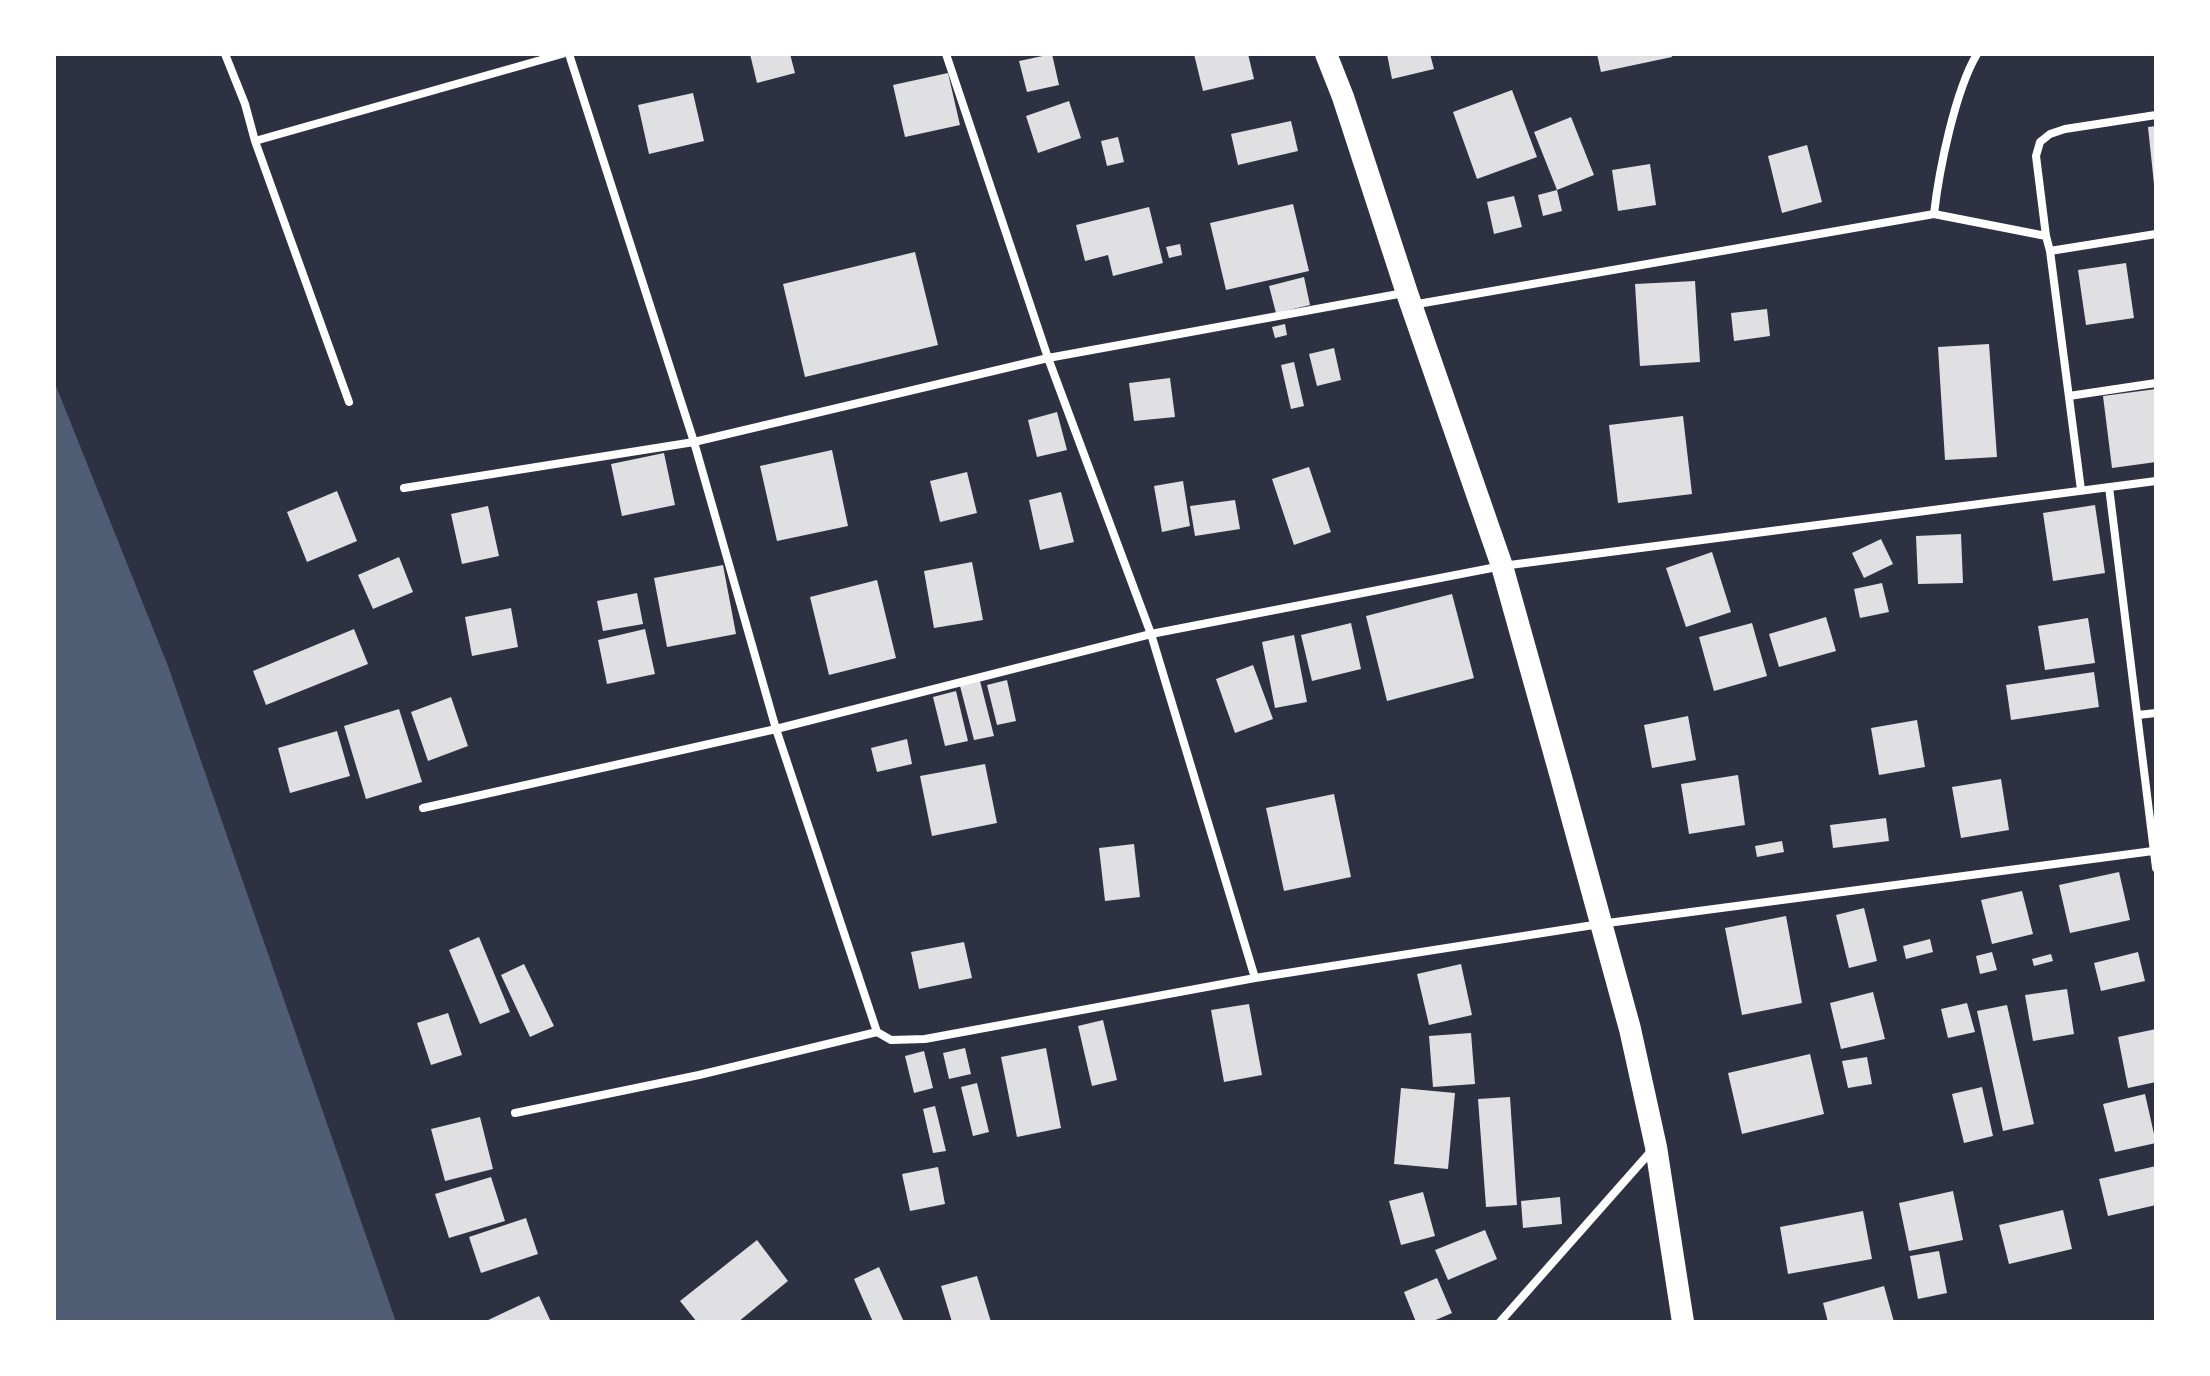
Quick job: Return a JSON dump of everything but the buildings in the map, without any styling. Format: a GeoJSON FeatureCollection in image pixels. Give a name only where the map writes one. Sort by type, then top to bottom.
{"type":"FeatureCollection","features":[{"type":"Feature","properties":{"kind":"highway"},"geometry":{"type":"LineString","coordinates":[[1326,54],[1502,566],[1630,1029],[1656,1147],[1683,1322]]}},
{"type":"Feature","properties":{"kind":"street"},"geometry":{"type":"LineString","coordinates":[[225,54],[349,402]]}},
{"type":"Feature","properties":{"kind":"street"},"geometry":{"type":"LineString","coordinates":[[255,141],[562,54]]}},
{"type":"Feature","properties":{"kind":"street"},"geometry":{"type":"LineString","coordinates":[[569,54],[694,442],[776,729],[877,1032],[891,1040],[925,1039],[1255,978],[1600,924],[2153,851]]}},
{"type":"Feature","properties":{"kind":"street"},"geometry":{"type":"LineString","coordinates":[[946,54],[1048,358],[1151,634],[1255,978]]}},
{"type":"Feature","properties":{"kind":"street"},"geometry":{"type":"LineString","coordinates":[[1934,214],[1938,181],[1950,133],[1968,69],[1977,54]]}},
{"type":"Feature","properties":{"kind":"street"},"geometry":{"type":"LineString","coordinates":[[2081,490],[2036,156],[2040,142],[2050,134],[2156,115]]}},
{"type":"Feature","properties":{"kind":"street"},"geometry":{"type":"LineString","coordinates":[[404,488],[694,442],[1048,358],[1934,214],[2046,236]]}},
{"type":"Feature","properties":{"kind":"street"},"geometry":{"type":"LineString","coordinates":[[2050,251],[2156,234]]}},
{"type":"Feature","properties":{"kind":"street"},"geometry":{"type":"LineString","coordinates":[[2069,396],[2156,383]]}},
{"type":"Feature","properties":{"kind":"street"},"geometry":{"type":"LineString","coordinates":[[423,808],[776,729],[1151,634],[1502,566],[2156,481]]}},
{"type":"Feature","properties":{"kind":"street"},"geometry":{"type":"LineString","coordinates":[[2109,487],[2156,868]]}},
{"type":"Feature","properties":{"kind":"street"},"geometry":{"type":"LineString","coordinates":[[2138,715],[2156,713]]}},
{"type":"Feature","properties":{"kind":"street"},"geometry":{"type":"LineString","coordinates":[[515,1113],[699,1075],[877,1032]]}},
{"type":"Feature","properties":{"kind":"street"},"geometry":{"type":"LineString","coordinates":[[1500,1322],[1656,1147]]}},
{"type":"Feature","properties":{"kind":"water"},"geometry":{"type":"Polygon","coordinates":[[[54,381],[168,666],[396,1322],[54,1322],[54,381]]]}}]}
